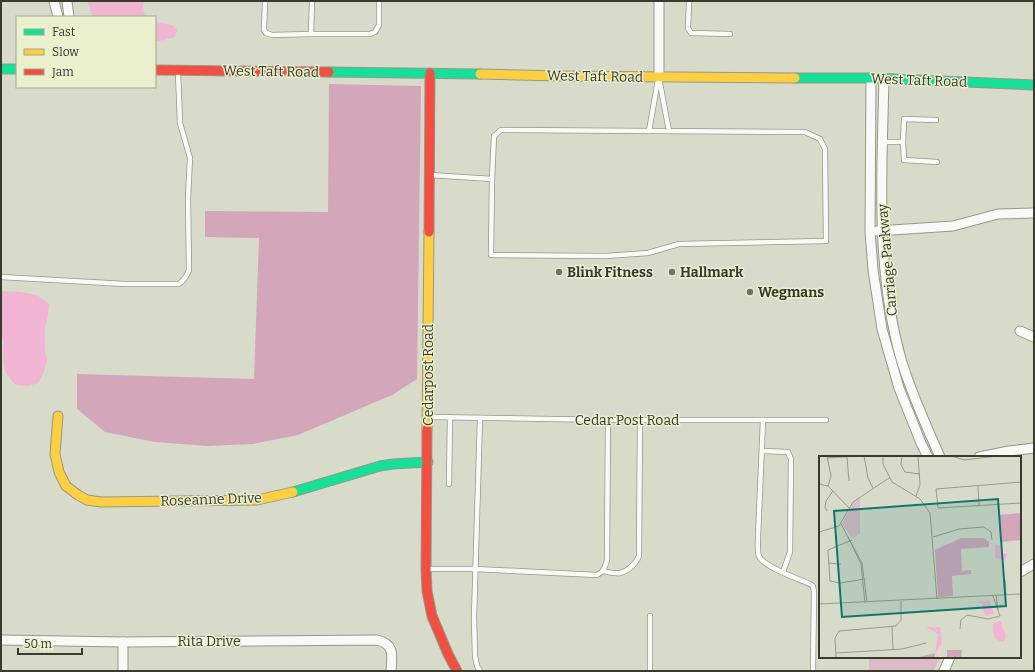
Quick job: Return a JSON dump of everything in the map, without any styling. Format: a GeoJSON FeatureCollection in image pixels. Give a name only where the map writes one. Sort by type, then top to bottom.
{"type":"FeatureCollection","features":[{"type":"Feature","properties":{"kind":"street"},"geometry":{"type":"LineString","coordinates":[[54,1],[58,16]]}},
{"type":"Feature","properties":{"kind":"street"},"geometry":{"type":"LineString","coordinates":[[67,1],[69,16]]}},
{"type":"Feature","properties":{"kind":"street"},"geometry":{"type":"LineString","coordinates":[[659,77],[660,1]]}},
{"type":"Feature","properties":{"kind":"street"},"geometry":{"type":"LineString","coordinates":[[1,69],[16,69]]}},
{"type":"Feature","properties":{"kind":"street","name":"West Taft Road"},"geometry":{"type":"LineString","coordinates":[[156,70],[559,76],[884,78],[1034,84]]}},
{"type":"Feature","properties":{"kind":"street","name":"Cedarpost Road"},"geometry":{"type":"LineString","coordinates":[[430,73],[426,569],[432,616],[457,671]]}},
{"type":"Feature","properties":{"kind":"street","name":"Carriage Parkway"},"geometry":{"type":"LineString","coordinates":[[871,78],[870,231],[873,270],[882,329],[899,388],[928,456]]}},
{"type":"Feature","properties":{"kind":"street","name":"Carriage Parkway"},"geometry":{"type":"LineString","coordinates":[[884,78],[881,195],[886,286],[892,323],[901,359],[918,406],[940,456]]}},
{"type":"Feature","properties":{"kind":"street"},"geometry":{"type":"LineString","coordinates":[[870,142],[882,142]]}},
{"type":"Feature","properties":{"kind":"street"},"geometry":{"type":"LineString","coordinates":[[870,231],[953,226],[998,214],[1034,213]]}},
{"type":"Feature","properties":{"kind":"street"},"geometry":{"type":"LineString","coordinates":[[1020,331],[1034,336]]}},
{"type":"Feature","properties":{"kind":"street","name":"Roseanne Drive"},"geometry":{"type":"LineString","coordinates":[[58,416],[55,454],[59,472],[66,486],[87,500],[101,502],[257,500],[289,493],[380,466],[428,462]]}},
{"type":"Feature","properties":{"kind":"street"},"geometry":{"type":"LineString","coordinates":[[984,456],[1034,448]]}},
{"type":"Feature","properties":{"kind":"street"},"geometry":{"type":"LineString","coordinates":[[1021,571],[1034,564]]}},
{"type":"Feature","properties":{"kind":"street","name":"Rita Drive"},"geometry":{"type":"LineString","coordinates":[[1,640],[123,642],[377,640],[385,642],[390,646],[392,653],[391,671]]}},
{"type":"Feature","properties":{"kind":"street"},"geometry":{"type":"LineString","coordinates":[[123,642],[123,671]]}},
{"type":"Feature","properties":{"kind":"street"},"geometry":{"type":"LineString","coordinates":[[944,671],[950,658]]}},
{"type":"Feature","properties":{"kind":"lane"},"geometry":{"type":"LineString","coordinates":[[265,1],[264,30],[266,33],[272,34],[370,34],[376,32],[379,25],[379,1]]}},
{"type":"Feature","properties":{"kind":"lane"},"geometry":{"type":"LineString","coordinates":[[311,34],[312,1]]}},
{"type":"Feature","properties":{"kind":"lane"},"geometry":{"type":"LineString","coordinates":[[689,1],[688,28],[691,32],[730,34]]}},
{"type":"Feature","properties":{"kind":"lane"},"geometry":{"type":"LineString","coordinates":[[1,277],[125,284],[180,284],[183,281],[189,270],[188,198],[190,158],[180,123],[178,70]]}},
{"type":"Feature","properties":{"kind":"lane"},"geometry":{"type":"LineString","coordinates":[[649,131],[659,77]]}},
{"type":"Feature","properties":{"kind":"lane"},"geometry":{"type":"LineString","coordinates":[[659,77],[669,131]]}},
{"type":"Feature","properties":{"kind":"lane"},"geometry":{"type":"LineString","coordinates":[[936,120],[904,119],[903,142],[904,160],[937,162]]}},
{"type":"Feature","properties":{"kind":"lane"},"geometry":{"type":"LineString","coordinates":[[501,130],[649,131],[805,132],[820,139],[825,148],[826,240],[679,244],[648,253],[606,256],[490,255],[494,136],[501,130]]}},
{"type":"Feature","properties":{"kind":"lane"},"geometry":{"type":"LineString","coordinates":[[882,142],[903,142]]}},
{"type":"Feature","properties":{"kind":"lane"},"geometry":{"type":"LineString","coordinates":[[430,176],[492,179]]}},
{"type":"Feature","properties":{"kind":"lane","name":"Cedar Post Road"},"geometry":{"type":"LineString","coordinates":[[428,416],[608,420],[826,420]]}},
{"type":"Feature","properties":{"kind":"lane"},"geometry":{"type":"LineString","coordinates":[[449,484],[450,417]]}},
{"type":"Feature","properties":{"kind":"lane"},"geometry":{"type":"LineString","coordinates":[[480,418],[474,618],[475,656],[477,666],[480,671]]}},
{"type":"Feature","properties":{"kind":"lane"},"geometry":{"type":"LineString","coordinates":[[426,569],[475,569],[601,574],[607,560],[608,420]]}},
{"type":"Feature","properties":{"kind":"lane"},"geometry":{"type":"LineString","coordinates":[[603,571],[619,573],[631,567],[639,556],[640,420]]}},
{"type":"Feature","properties":{"kind":"lane"},"geometry":{"type":"LineString","coordinates":[[763,420],[758,537],[759,556],[773,568],[813,586],[813,671]]}},
{"type":"Feature","properties":{"kind":"lane"},"geometry":{"type":"LineString","coordinates":[[762,451],[788,452],[791,459],[790,552],[782,572]]}},
{"type":"Feature","properties":{"kind":"lane"},"geometry":{"type":"LineString","coordinates":[[650,616],[650,671]]}},
{"type":"Feature","properties":{"kind":"shaded area"},"geometry":{"type":"Polygon","coordinates":[[[87,1],[144,1],[143,6],[145,16],[93,16],[87,1]]]}},
{"type":"Feature","properties":{"kind":"shaded area"},"geometry":{"type":"Polygon","coordinates":[[[156,22],[172,25],[177,30],[175,37],[156,41],[156,22]]]}},
{"type":"Feature","properties":{"kind":"shaded area"},"geometry":{"type":"Polygon","coordinates":[[[329,84],[421,86],[417,379],[392,395],[298,435],[253,444],[207,446],[155,442],[105,432],[77,409],[77,374],[254,379],[259,238],[205,237],[205,211],[328,212],[329,84]]]}},
{"type":"Feature","properties":{"kind":"shaded area"},"geometry":{"type":"Polygon","coordinates":[[[1,291],[37,295],[49,304],[45,328],[45,349],[47,360],[44,372],[38,383],[28,386],[16,385],[5,371],[3,341],[1,334],[1,291]]]}},
{"type":"Feature","properties":{"kind":"shaded area"},"geometry":{"type":"Polygon","coordinates":[[[869,658],[940,658],[933,671],[869,671],[869,658]]]}},
{"type":"Feature","properties":{"kind":"traffic: fast"},"geometry":{"type":"LineString","coordinates":[[1,69],[16,69]]}},
{"type":"Feature","properties":{"kind":"traffic: fast"},"geometry":{"type":"LineString","coordinates":[[329,72],[480,74]]}},
{"type":"Feature","properties":{"kind":"traffic: fast"},"geometry":{"type":"LineString","coordinates":[[795,78],[871,78],[1034,85]]}},
{"type":"Feature","properties":{"kind":"traffic: fast"},"geometry":{"type":"LineString","coordinates":[[293,492],[380,466],[428,462]]}},
{"type":"Feature","properties":{"kind":"traffic: slow"},"geometry":{"type":"LineString","coordinates":[[480,74],[795,78]]}},
{"type":"Feature","properties":{"kind":"traffic: slow"},"geometry":{"type":"LineString","coordinates":[[427,429],[429,232]]}},
{"type":"Feature","properties":{"kind":"traffic: slow"},"geometry":{"type":"LineString","coordinates":[[58,416],[55,454],[59,472],[66,486],[87,500],[101,502],[257,500],[293,492]]}},
{"type":"Feature","properties":{"kind":"traffic: jam"},"geometry":{"type":"LineString","coordinates":[[156,70],[329,72]]}},
{"type":"Feature","properties":{"kind":"traffic: jam"},"geometry":{"type":"LineString","coordinates":[[429,232],[430,73]]}},
{"type":"Feature","properties":{"kind":"traffic: jam"},"geometry":{"type":"LineString","coordinates":[[427,429],[427,591],[432,616],[457,671]]}},
{"type":"Feature","properties":{"kind":"place","name":"Blink Fitness"},"geometry":{"type":"Point","coordinates":[559,272]}},
{"type":"Feature","properties":{"kind":"place","name":"Hallmark"},"geometry":{"type":"Point","coordinates":[672,272]}},
{"type":"Feature","properties":{"kind":"place","name":"Wegmans"},"geometry":{"type":"Point","coordinates":[750,292]}}]}
